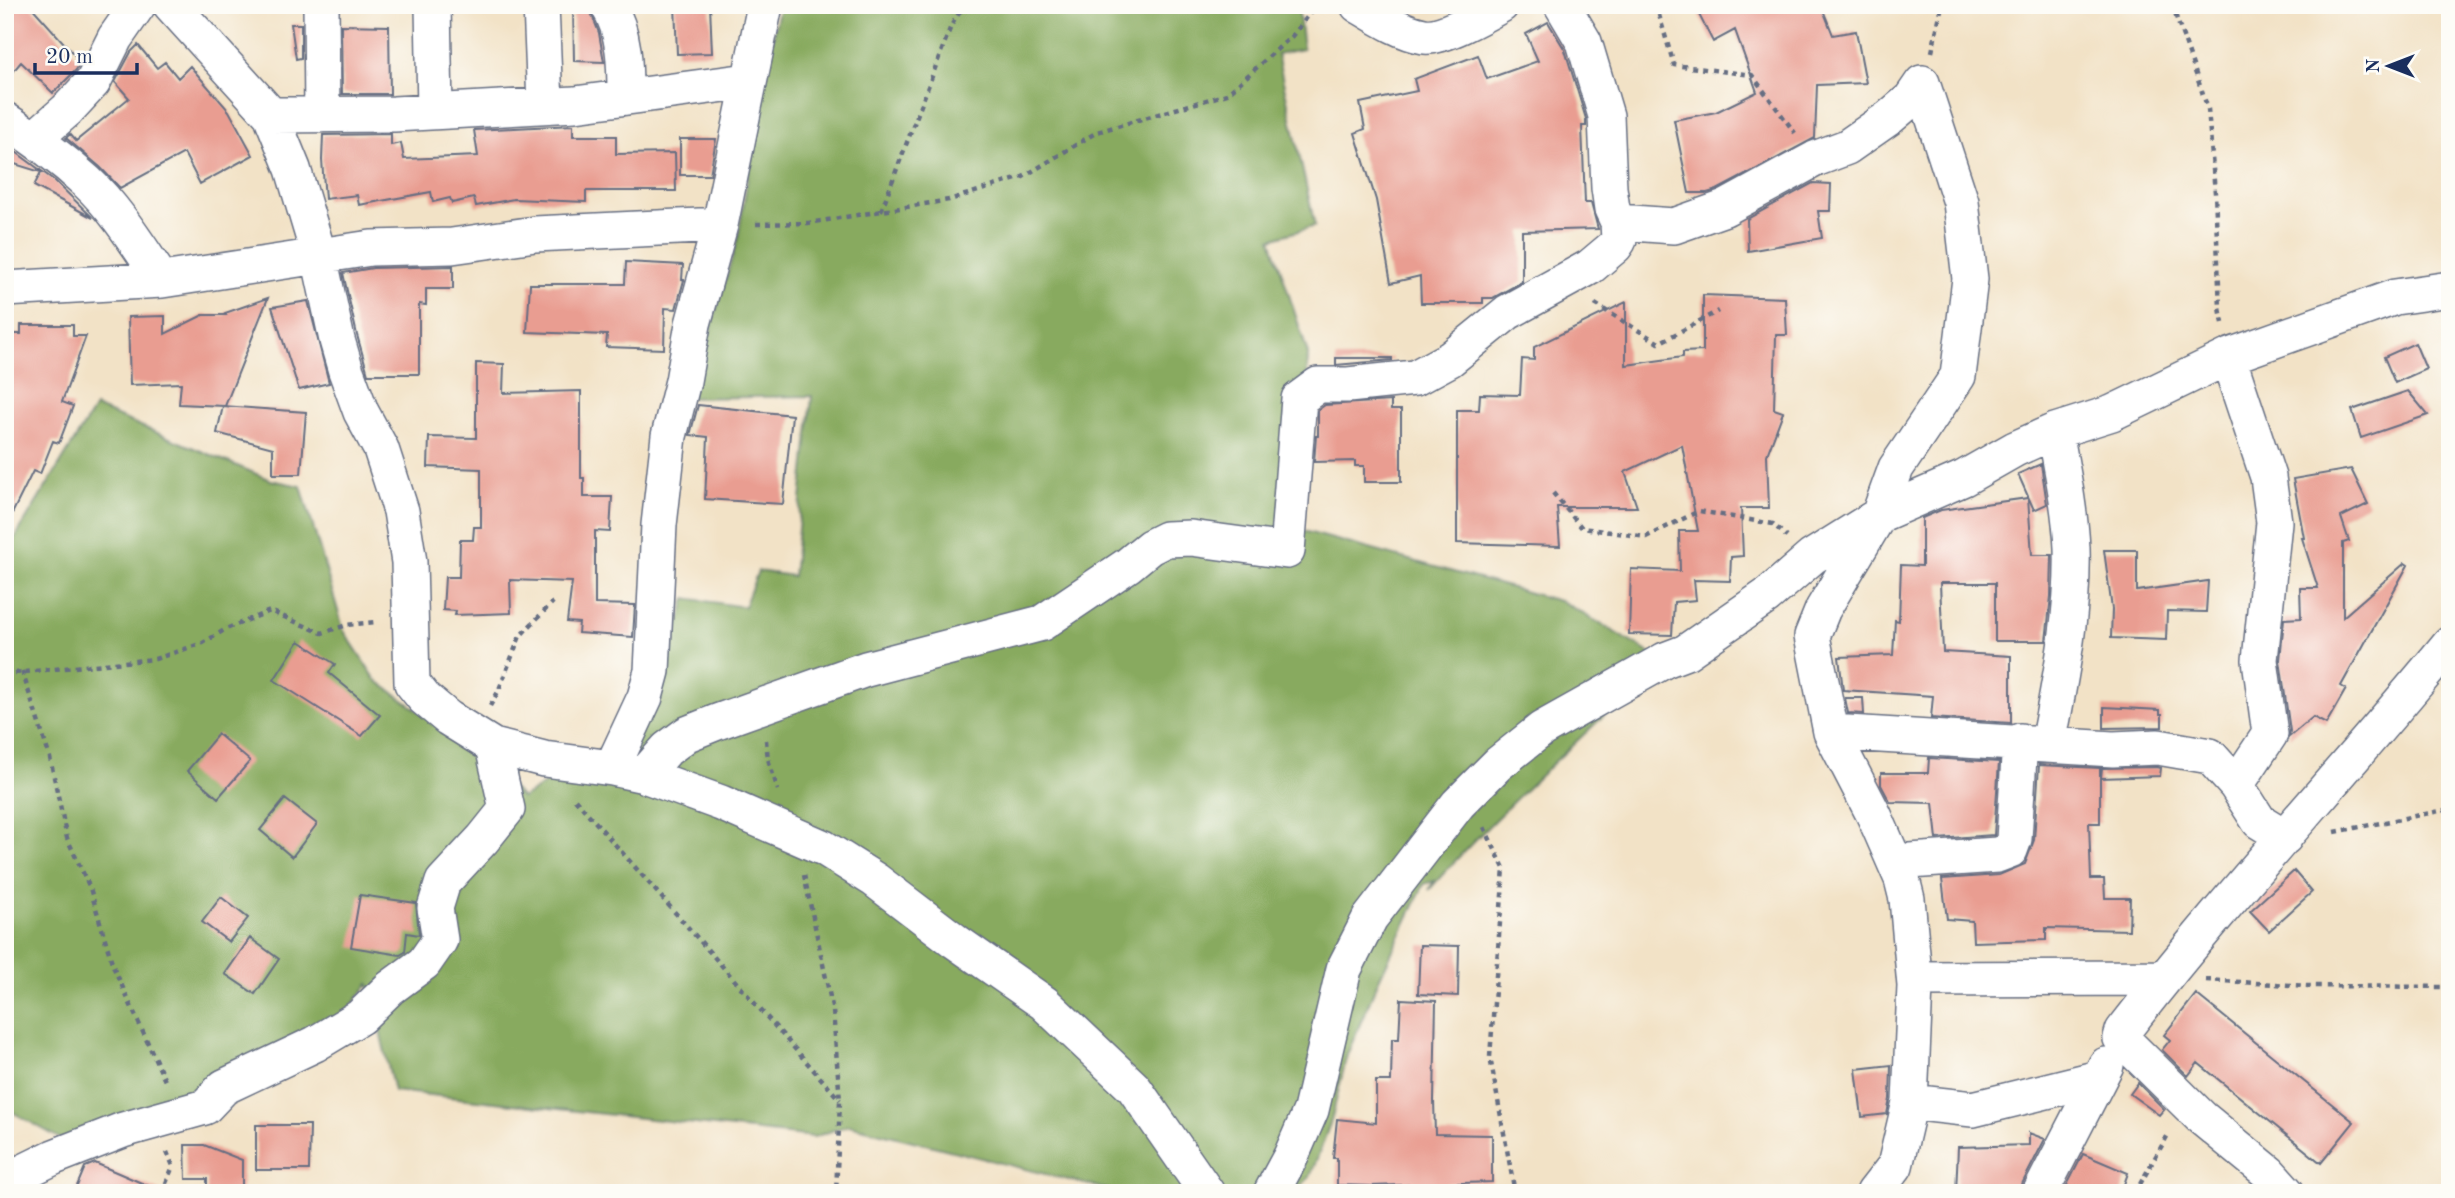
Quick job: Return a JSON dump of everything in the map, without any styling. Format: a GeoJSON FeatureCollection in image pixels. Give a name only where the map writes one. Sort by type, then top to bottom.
{"type":"FeatureCollection","features":[{"type":"Feature","properties":{"kind":"street"},"geometry":{"type":"LineString","coordinates":[[34,139],[93,82],[115,38],[138,5]]}},
{"type":"Feature","properties":{"kind":"street"},"geometry":{"type":"LineString","coordinates":[[172,5],[271,115],[293,169],[318,256],[346,371],[361,412],[381,449],[401,512],[409,562],[412,683],[424,698],[448,718],[483,740],[544,759],[628,772],[721,803],[824,848],[875,880],[1044,1003],[1134,1088],[1207,1193]]}},
{"type":"Feature","properties":{"kind":"street"},"geometry":{"type":"LineString","coordinates":[[321,5],[323,115]]}},
{"type":"Feature","properties":{"kind":"street"},"geometry":{"type":"LineString","coordinates":[[433,5],[435,111]]}},
{"type":"Feature","properties":{"kind":"street"},"geometry":{"type":"LineString","coordinates":[[541,5],[545,105]]}},
{"type":"Feature","properties":{"kind":"street"},"geometry":{"type":"LineString","coordinates":[[608,5],[617,22],[621,38],[625,96]]}},
{"type":"Feature","properties":{"kind":"street"},"geometry":{"type":"LineString","coordinates":[[628,772],[652,671],[659,525],[669,436],[683,381],[693,324],[720,225],[765,5]]}},
{"type":"Feature","properties":{"kind":"street"},"geometry":{"type":"LineString","coordinates":[[1358,5],[1387,23],[1426,37],[1466,24],[1501,5]]}},
{"type":"Feature","properties":{"kind":"street"},"geometry":{"type":"LineString","coordinates":[[628,772],[687,734],[781,699],[866,669],[1042,623],[1150,547],[1166,539],[1191,538],[1287,551],[1300,399],[1318,385],[1348,385],[1415,378],[1450,359],[1508,312],[1590,267],[1615,247],[1619,240],[1618,222],[1612,209],[1609,188],[1606,116],[1584,42],[1562,5]]}},
{"type":"Feature","properties":{"kind":"street"},"geometry":{"type":"LineString","coordinates":[[271,115],[575,104],[748,81]]}},
{"type":"Feature","properties":{"kind":"street"},"geometry":{"type":"LineString","coordinates":[[1618,222],[1674,226],[1725,208],[1815,159],[1847,147],[1890,117],[1911,99],[1922,83]]}},
{"type":"Feature","properties":{"kind":"street"},"geometry":{"type":"LineString","coordinates":[[1874,1193],[1895,1166],[1910,1102],[1915,979],[1908,899],[1895,862],[1831,732],[1812,636],[1823,609],[1879,515],[1896,468],[1958,376],[1970,279],[1961,202],[1922,83]]}},
{"type":"Feature","properties":{"kind":"street"},"geometry":{"type":"LineString","coordinates":[[5,120],[34,139],[96,192],[162,281]]}},
{"type":"Feature","properties":{"kind":"street"},"geometry":{"type":"LineString","coordinates":[[5,289],[162,281],[371,248],[452,247],[535,234],[720,225]]}},
{"type":"Feature","properties":{"kind":"street"},"geometry":{"type":"LineString","coordinates":[[1271,1193],[1311,1110],[1344,969],[1370,918],[1468,793],[1498,764],[1542,729],[1654,666],[1686,652],[1767,596],[1812,558],[1879,515],[1964,478],[2015,449],[2055,431],[2112,413],[2230,356],[2395,298],[2450,289]]}},
{"type":"Feature","properties":{"kind":"street"},"geometry":{"type":"LineString","coordinates":[[2230,356],[2268,477],[2274,522],[2260,660],[2270,734],[2236,785]]}},
{"type":"Feature","properties":{"kind":"street"},"geometry":{"type":"LineString","coordinates":[[1895,862],[1997,855],[2010,850],[2034,743],[2065,643],[2072,549],[2068,499],[2055,431]]}},
{"type":"Feature","properties":{"kind":"street"},"geometry":{"type":"LineString","coordinates":[[2040,1193],[2123,1031],[2200,934],[2450,643]]}},
{"type":"Feature","properties":{"kind":"street"},"geometry":{"type":"LineString","coordinates":[[1831,732],[2113,748],[2158,747],[2210,756],[2236,785],[2259,821],[2286,837]]}},
{"type":"Feature","properties":{"kind":"street"},"geometry":{"type":"LineString","coordinates":[[5,1181],[54,1157],[123,1130],[205,1107],[224,1087],[315,1044],[360,1017],[390,988],[424,963],[440,940],[435,908],[443,882],[507,809],[483,740]]}},
{"type":"Feature","properties":{"kind":"street"},"geometry":{"type":"LineString","coordinates":[[1915,979],[2165,978]]}},
{"type":"Feature","properties":{"kind":"street"},"geometry":{"type":"LineString","coordinates":[[2121,1038],[2203,1118],[2269,1173],[2287,1193]]}},
{"type":"Feature","properties":{"kind":"street"},"geometry":{"type":"LineString","coordinates":[[1910,1102],[1973,1109],[2099,1078]]}},
{"type":"Feature","properties":{"kind":"path"},"geometry":{"type":"LineString","coordinates":[[881,211],[951,26],[964,5]]}},
{"type":"Feature","properties":{"kind":"path"},"geometry":{"type":"LineString","coordinates":[[720,225],[809,223],[949,200],[1023,177],[1097,132],[1227,94],[1292,36],[1317,5]]}},
{"type":"Feature","properties":{"kind":"path"},"geometry":{"type":"LineString","coordinates":[[1656,5],[1674,65],[1752,75],[1815,159]]}},
{"type":"Feature","properties":{"kind":"path"},"geometry":{"type":"LineString","coordinates":[[1922,83],[1942,5]]}},
{"type":"Feature","properties":{"kind":"path"},"geometry":{"type":"LineString","coordinates":[[2172,5],[2208,109],[2220,308],[2230,356]]}},
{"type":"Feature","properties":{"kind":"path"},"geometry":{"type":"LineString","coordinates":[[1572,277],[1590,301],[1659,343],[1718,311]]}},
{"type":"Feature","properties":{"kind":"path"},"geometry":{"type":"LineString","coordinates":[[1553,493],[1582,528],[1646,537],[1699,512],[1773,524],[1812,558]]}},
{"type":"Feature","properties":{"kind":"path"},"geometry":{"type":"LineString","coordinates":[[483,740],[520,636],[553,602]]}},
{"type":"Feature","properties":{"kind":"path"},"geometry":{"type":"LineString","coordinates":[[5,674],[155,659],[203,643],[226,629],[270,611],[323,633],[348,625],[412,615]]}},
{"type":"Feature","properties":{"kind":"path"},"geometry":{"type":"LineString","coordinates":[[22,671],[50,758],[67,838],[90,888],[113,966],[164,1081],[205,1107]]}},
{"type":"Feature","properties":{"kind":"path"},"geometry":{"type":"LineString","coordinates":[[781,699],[764,727],[768,760],[795,836],[833,1011],[840,1101],[835,1193]]}},
{"type":"Feature","properties":{"kind":"path"},"geometry":{"type":"LineString","coordinates":[[544,759],[715,960],[840,1101]]}},
{"type":"Feature","properties":{"kind":"path"},"geometry":{"type":"LineString","coordinates":[[1468,793],[1504,868],[1490,1057],[1515,1193]]}},
{"type":"Feature","properties":{"kind":"path"},"geometry":{"type":"LineString","coordinates":[[2286,837],[2315,836],[2450,809]]}},
{"type":"Feature","properties":{"kind":"path"},"geometry":{"type":"LineString","coordinates":[[2165,978],[2308,986],[2450,987]]}},
{"type":"Feature","properties":{"kind":"path"},"geometry":{"type":"LineString","coordinates":[[2134,1193],[2187,1102]]}},
{"type":"Feature","properties":{"kind":"path"},"geometry":{"type":"LineString","coordinates":[[1416,1193],[1430,1193]]}},
{"type":"Feature","properties":{"kind":"green space"},"geometry":{"type":"Polygon","coordinates":[[[780,5],[1298,5],[1303,49],[1277,54],[1315,226],[1271,239],[1308,354],[1300,530],[1563,602],[1658,658],[1613,707],[1529,786],[1429,890],[1434,881],[1424,884],[1347,1055],[1331,1121],[1310,1177],[1293,1193],[1121,1193],[849,1125],[814,1137],[394,1091],[369,984],[317,1048],[75,1147],[5,1108],[5,554],[95,407],[271,480],[301,486],[344,631],[376,680],[473,750],[522,798],[634,728],[664,678],[686,598],[744,607],[758,571],[793,576],[812,396],[690,398],[738,238],[761,95],[780,5]]]}},
{"type":"Feature","properties":{"kind":"building"},"geometry":{"type":"Polygon","coordinates":[[[5,5],[30,5],[81,62],[53,93],[21,62],[5,81],[5,5]]]}},
{"type":"Feature","properties":{"kind":"building"},"geometry":{"type":"Polygon","coordinates":[[[573,5],[588,5],[599,33],[604,62],[574,61],[573,5]]]}},
{"type":"Feature","properties":{"kind":"building"},"geometry":{"type":"Polygon","coordinates":[[[675,5],[710,5],[712,53],[677,54],[675,5]]]}},
{"type":"Feature","properties":{"kind":"building"},"geometry":{"type":"Polygon","coordinates":[[[1694,5],[1821,5],[1833,35],[1856,31],[1866,83],[1817,85],[1815,138],[1717,190],[1689,193],[1674,120],[1716,112],[1757,92],[1735,30],[1713,42],[1694,5]]]}},
{"type":"Feature","properties":{"kind":"building"},"geometry":{"type":"Polygon","coordinates":[[[1548,22],[1565,50],[1586,119],[1586,126],[1582,126],[1585,203],[1591,203],[1598,229],[1522,231],[1522,282],[1493,298],[1483,298],[1483,303],[1421,303],[1420,276],[1391,283],[1376,200],[1355,133],[1365,129],[1360,103],[1417,91],[1414,79],[1478,55],[1487,79],[1538,61],[1526,34],[1548,22]]]}},
{"type":"Feature","properties":{"kind":"building"},"geometry":{"type":"Polygon","coordinates":[[[291,24],[301,24],[301,58],[296,59],[291,24]]]}},
{"type":"Feature","properties":{"kind":"building"},"geometry":{"type":"Polygon","coordinates":[[[341,25],[389,26],[390,94],[342,94],[341,25]]]}},
{"type":"Feature","properties":{"kind":"building"},"geometry":{"type":"Polygon","coordinates":[[[138,45],[157,68],[165,62],[178,78],[190,66],[229,111],[253,155],[200,184],[184,153],[120,188],[66,138],[70,134],[76,141],[129,98],[115,82],[131,52],[138,45]]]}},
{"type":"Feature","properties":{"kind":"building"},"geometry":{"type":"Polygon","coordinates":[[[573,125],[573,136],[616,136],[616,154],[675,153],[676,191],[586,191],[586,202],[514,199],[476,206],[474,198],[452,203],[450,198],[433,202],[431,192],[359,205],[357,195],[325,199],[323,135],[391,134],[391,145],[401,143],[404,159],[478,156],[474,130],[573,125]]]}},
{"type":"Feature","properties":{"kind":"building"},"geometry":{"type":"Polygon","coordinates":[[[680,139],[716,139],[710,175],[680,175],[680,139]]]}},
{"type":"Feature","properties":{"kind":"building"},"geometry":{"type":"Polygon","coordinates":[[[5,144],[55,181],[93,218],[34,186],[41,172],[5,161],[5,144]]]}},
{"type":"Feature","properties":{"kind":"building"},"geometry":{"type":"Polygon","coordinates":[[[1813,183],[1831,184],[1830,211],[1818,211],[1822,238],[1748,251],[1747,219],[1813,183]]]}},
{"type":"Feature","properties":{"kind":"building"},"geometry":{"type":"Polygon","coordinates":[[[626,262],[683,265],[684,280],[676,309],[665,308],[664,349],[606,347],[607,335],[527,332],[530,284],[625,284],[626,262]]]}},
{"type":"Feature","properties":{"kind":"building"},"geometry":{"type":"Polygon","coordinates":[[[453,266],[453,289],[426,289],[426,305],[419,304],[419,374],[368,374],[343,273],[373,268],[453,266]]]}},
{"type":"Feature","properties":{"kind":"building"},"geometry":{"type":"Polygon","coordinates":[[[1703,295],[1785,298],[1787,335],[1776,335],[1774,409],[1783,412],[1767,455],[1769,508],[1741,508],[1743,556],[1731,557],[1730,581],[1694,580],[1696,600],[1674,602],[1672,635],[1629,634],[1631,569],[1680,571],[1679,531],[1698,531],[1682,445],[1625,472],[1637,507],[1557,507],[1560,546],[1457,543],[1457,410],[1479,410],[1480,394],[1520,395],[1522,359],[1534,360],[1534,347],[1626,302],[1626,365],[1683,357],[1683,352],[1703,351],[1703,295]]]}},
{"type":"Feature","properties":{"kind":"building"},"geometry":{"type":"Polygon","coordinates":[[[268,298],[225,406],[179,404],[181,383],[130,385],[128,317],[165,316],[165,334],[203,315],[226,315],[225,313],[268,298]]]}},
{"type":"Feature","properties":{"kind":"building"},"geometry":{"type":"Polygon","coordinates":[[[308,301],[329,383],[299,390],[272,307],[308,301]]]}},
{"type":"Feature","properties":{"kind":"building"},"geometry":{"type":"Polygon","coordinates":[[[21,325],[73,325],[73,336],[86,336],[62,402],[73,406],[59,443],[53,441],[40,474],[33,471],[5,528],[5,334],[21,334],[21,325]]]}},
{"type":"Feature","properties":{"kind":"building"},"geometry":{"type":"Polygon","coordinates":[[[2415,343],[2426,369],[2395,383],[2384,357],[2415,343]]]}},
{"type":"Feature","properties":{"kind":"building"},"geometry":{"type":"Polygon","coordinates":[[[1336,358],[1392,358],[1392,360],[1336,365],[1336,358]]]}},
{"type":"Feature","properties":{"kind":"building"},"geometry":{"type":"Polygon","coordinates":[[[476,363],[504,364],[503,393],[581,391],[581,478],[584,478],[584,497],[612,497],[610,532],[595,531],[595,604],[635,605],[633,637],[578,633],[579,623],[567,622],[572,582],[510,580],[511,613],[455,615],[456,611],[443,610],[445,577],[459,577],[460,540],[473,540],[474,527],[481,527],[481,469],[428,467],[429,437],[476,438],[476,363]]]}},
{"type":"Feature","properties":{"kind":"building"},"geometry":{"type":"Polygon","coordinates":[[[2408,391],[2428,415],[2361,438],[2352,410],[2408,391]]]}},
{"type":"Feature","properties":{"kind":"building"},"geometry":{"type":"Polygon","coordinates":[[[1391,401],[1391,410],[1401,410],[1401,482],[1364,482],[1364,466],[1355,466],[1355,461],[1314,462],[1318,410],[1325,405],[1391,401]]]}},
{"type":"Feature","properties":{"kind":"building"},"geometry":{"type":"Polygon","coordinates":[[[698,405],[792,415],[783,504],[705,499],[708,437],[690,435],[698,405]]]}},
{"type":"Feature","properties":{"kind":"building"},"geometry":{"type":"Polygon","coordinates":[[[223,406],[306,412],[301,474],[273,474],[273,448],[217,433],[223,406]]]}},
{"type":"Feature","properties":{"kind":"building"},"geometry":{"type":"Polygon","coordinates":[[[2041,464],[2047,504],[2034,510],[2018,474],[2041,464]]]}},
{"type":"Feature","properties":{"kind":"building"},"geometry":{"type":"Polygon","coordinates":[[[2351,469],[2368,504],[2341,517],[2349,541],[2343,543],[2343,617],[2405,563],[2408,565],[2341,686],[2346,689],[2326,724],[2313,717],[2289,737],[2280,660],[2284,619],[2301,618],[2300,588],[2318,588],[2302,538],[2293,479],[2351,469]]]}},
{"type":"Feature","properties":{"kind":"building"},"geometry":{"type":"Polygon","coordinates":[[[2028,498],[2032,555],[2052,555],[2046,641],[1995,641],[1995,583],[1940,583],[1943,652],[2011,656],[2011,723],[1931,718],[1933,696],[1843,690],[1839,657],[1893,655],[1895,620],[1899,621],[1901,565],[1922,566],[1922,518],[1941,510],[2028,498]]]}},
{"type":"Feature","properties":{"kind":"building"},"geometry":{"type":"Polygon","coordinates":[[[2104,550],[2137,550],[2137,591],[2208,581],[2206,612],[2167,611],[2166,640],[2111,638],[2112,609],[2104,550]]]}},
{"type":"Feature","properties":{"kind":"building"},"geometry":{"type":"Polygon","coordinates":[[[299,641],[335,664],[329,673],[380,715],[362,736],[274,680],[299,641]]]}},
{"type":"Feature","properties":{"kind":"building"},"geometry":{"type":"Polygon","coordinates":[[[1845,698],[1863,698],[1864,714],[1848,713],[1845,698]]]}},
{"type":"Feature","properties":{"kind":"building"},"geometry":{"type":"Polygon","coordinates":[[[2104,707],[2160,710],[2162,727],[2104,728],[2104,707]]]}},
{"type":"Feature","properties":{"kind":"building"},"geometry":{"type":"Polygon","coordinates":[[[218,734],[250,761],[218,798],[187,771],[218,734]]]}},
{"type":"Feature","properties":{"kind":"building"},"geometry":{"type":"Polygon","coordinates":[[[1929,758],[1999,762],[1994,835],[1937,839],[1933,803],[1890,802],[1881,785],[1881,773],[1928,773],[1929,758]]]}},
{"type":"Feature","properties":{"kind":"building"},"geometry":{"type":"Polygon","coordinates":[[[2039,765],[2100,768],[2100,823],[2089,823],[2091,879],[2104,879],[2105,898],[2130,898],[2129,930],[2046,928],[2046,940],[1973,942],[1972,921],[1947,919],[1942,879],[1999,875],[2025,864],[2034,840],[2039,765]]]}},
{"type":"Feature","properties":{"kind":"building"},"geometry":{"type":"Polygon","coordinates":[[[2102,768],[2161,768],[2160,776],[2101,778],[2102,768]]]}},
{"type":"Feature","properties":{"kind":"building"},"geometry":{"type":"Polygon","coordinates":[[[285,799],[317,824],[292,857],[260,830],[285,799]]]}},
{"type":"Feature","properties":{"kind":"building"},"geometry":{"type":"Polygon","coordinates":[[[2294,871],[2312,892],[2269,931],[2250,911],[2294,871]]]}},
{"type":"Feature","properties":{"kind":"building"},"geometry":{"type":"Polygon","coordinates":[[[360,895],[416,903],[419,935],[407,933],[405,952],[400,955],[351,947],[360,895]]]}},
{"type":"Feature","properties":{"kind":"building"},"geometry":{"type":"Polygon","coordinates":[[[221,897],[248,918],[229,942],[202,922],[221,897]]]}},
{"type":"Feature","properties":{"kind":"building"},"geometry":{"type":"Polygon","coordinates":[[[250,938],[279,959],[255,994],[225,974],[250,938]]]}},
{"type":"Feature","properties":{"kind":"building"},"geometry":{"type":"Polygon","coordinates":[[[1420,945],[1459,946],[1458,996],[1418,994],[1420,945]]]}},
{"type":"Feature","properties":{"kind":"building"},"geometry":{"type":"Polygon","coordinates":[[[2196,994],[2354,1122],[2321,1163],[2198,1063],[2188,1076],[2162,1050],[2170,1040],[2164,1035],[2196,994]]]}},
{"type":"Feature","properties":{"kind":"building"},"geometry":{"type":"Polygon","coordinates":[[[1401,999],[1436,1001],[1435,1134],[1492,1135],[1492,1182],[1337,1185],[1337,1158],[1333,1158],[1337,1119],[1376,1123],[1376,1081],[1391,1081],[1392,1039],[1399,1039],[1401,999]]]}},
{"type":"Feature","properties":{"kind":"building"},"geometry":{"type":"Polygon","coordinates":[[[1891,1065],[1887,1114],[1862,1117],[1856,1069],[1891,1065]]]}},
{"type":"Feature","properties":{"kind":"building"},"geometry":{"type":"Polygon","coordinates":[[[2138,1083],[2164,1109],[2159,1115],[2130,1094],[2138,1083]]]}},
{"type":"Feature","properties":{"kind":"building"},"geometry":{"type":"Polygon","coordinates":[[[256,1125],[310,1125],[309,1170],[256,1170],[256,1125]]]}},
{"type":"Feature","properties":{"kind":"building"},"geometry":{"type":"Polygon","coordinates":[[[2029,1133],[2045,1139],[2020,1193],[1956,1193],[1958,1147],[2029,1145],[2029,1133]]]}},
{"type":"Feature","properties":{"kind":"building"},"geometry":{"type":"Polygon","coordinates":[[[185,1145],[204,1145],[242,1160],[242,1193],[207,1193],[207,1179],[186,1179],[185,1145]]]}},
{"type":"Feature","properties":{"kind":"building"},"geometry":{"type":"Polygon","coordinates":[[[2083,1154],[2128,1173],[2121,1193],[2063,1193],[2083,1154]]]}},
{"type":"Feature","properties":{"kind":"building"},"geometry":{"type":"Polygon","coordinates":[[[95,1163],[165,1193],[74,1193],[85,1167],[95,1163]]]}}]}
